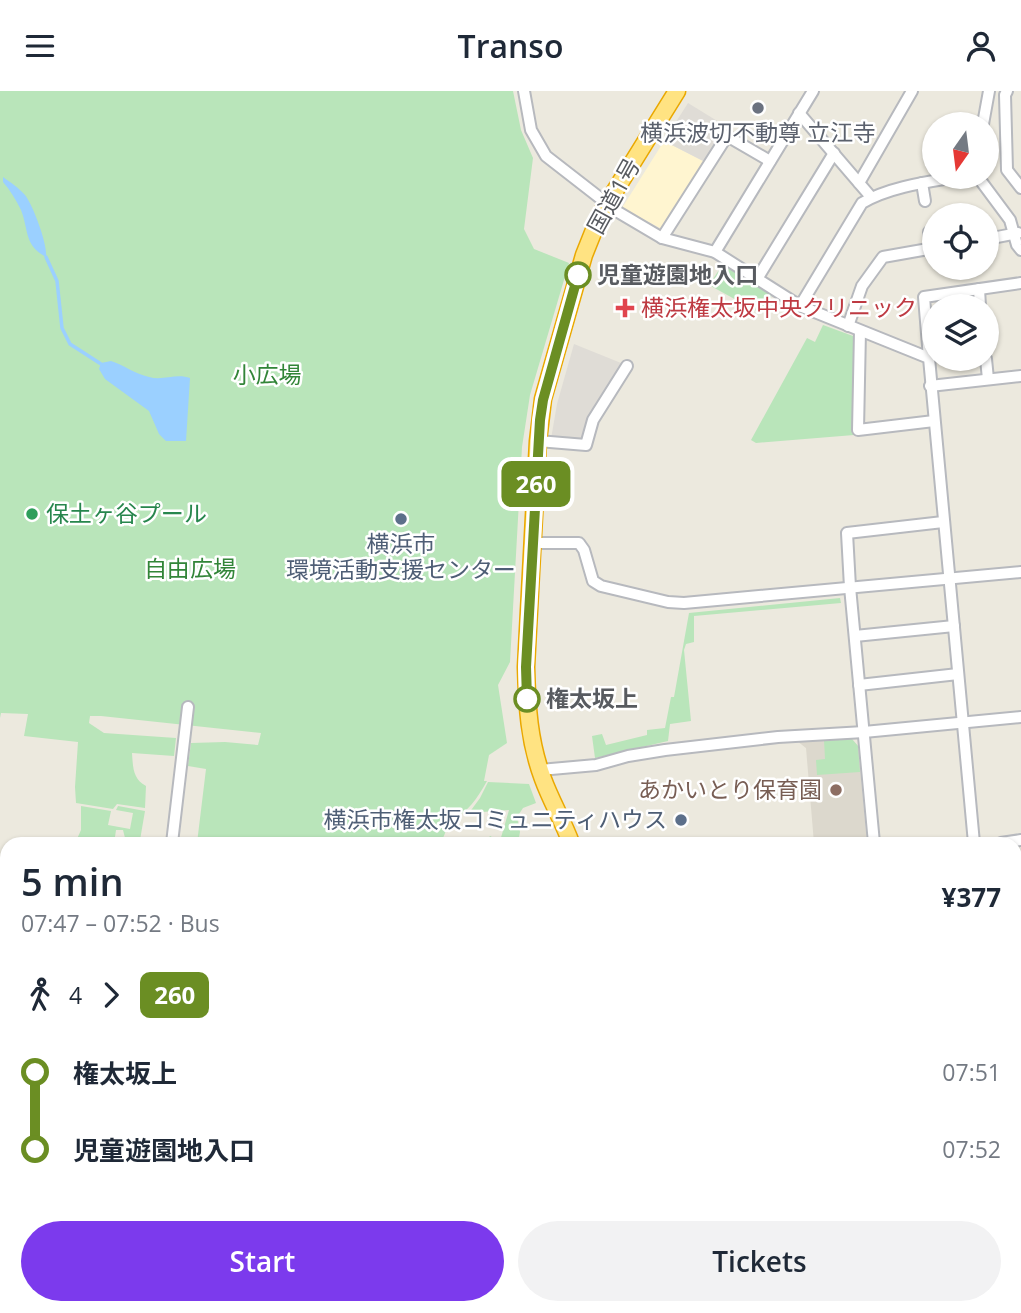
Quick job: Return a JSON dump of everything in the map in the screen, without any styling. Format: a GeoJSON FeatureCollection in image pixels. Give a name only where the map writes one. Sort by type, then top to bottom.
{"type":"FeatureCollection","features":[{"type":"Feature","properties":{"kind":"highway","name":"国道1号"},"geometry":{"type":"LineString","coordinates":[[568,837],[540,770],[530,730],[526,678],[538,441],[543,400],[584,255],[606,204],[677,91]]}},
{"type":"Feature","properties":{"kind":"street"},"geometry":{"type":"LineString","coordinates":[[524,91],[531,130],[546,156],[606,204],[662,238],[715,252],[800,306],[922,355]]}},
{"type":"Feature","properties":{"kind":"street"},"geometry":{"type":"LineString","coordinates":[[715,252],[813,91]]}},
{"type":"Feature","properties":{"kind":"street"},"geometry":{"type":"LineString","coordinates":[[859,183],[912,91]]}},
{"type":"Feature","properties":{"kind":"street"},"geometry":{"type":"LineString","coordinates":[[986,112],[989,91]]}},
{"type":"Feature","properties":{"kind":"street"},"geometry":{"type":"LineString","coordinates":[[1003,92],[1007,170],[1021,188]]}},
{"type":"Feature","properties":{"kind":"street"},"geometry":{"type":"LineString","coordinates":[[799,113],[871,197]]}},
{"type":"Feature","properties":{"kind":"street"},"geometry":{"type":"LineString","coordinates":[[662,238],[727,136],[770,161]]}},
{"type":"Feature","properties":{"kind":"street"},"geometry":{"type":"LineString","coordinates":[[757,279],[834,153]]}},
{"type":"Feature","properties":{"kind":"street"},"geometry":{"type":"LineString","coordinates":[[800,306],[862,203],[871,197],[922,183]]}},
{"type":"Feature","properties":{"kind":"street"},"geometry":{"type":"LineString","coordinates":[[923,189],[925,201]]}},
{"type":"Feature","properties":{"kind":"street"},"geometry":{"type":"LineString","coordinates":[[987,189],[1010,220],[1021,250]]}},
{"type":"Feature","properties":{"kind":"street"},"geometry":{"type":"LineString","coordinates":[[999,237],[1017,233]]}},
{"type":"Feature","properties":{"kind":"street"},"geometry":{"type":"LineString","coordinates":[[848,326],[862,286],[883,257],[922,250]]}},
{"type":"Feature","properties":{"kind":"street"},"geometry":{"type":"LineString","coordinates":[[945,294],[1021,283]]}},
{"type":"Feature","properties":{"kind":"street"},"geometry":{"type":"LineString","coordinates":[[979,289],[979,294]]}},
{"type":"Feature","properties":{"kind":"street"},"geometry":{"type":"LineString","coordinates":[[860,331],[858,430],[934,421]]}},
{"type":"Feature","properties":{"kind":"street"},"geometry":{"type":"LineString","coordinates":[[538,441],[586,445],[593,420],[627,366]]}},
{"type":"Feature","properties":{"kind":"street"},"geometry":{"type":"LineString","coordinates":[[929,371],[973,837]]}},
{"type":"Feature","properties":{"kind":"street"},"geometry":{"type":"LineString","coordinates":[[987,371],[988,379]]}},
{"type":"Feature","properties":{"kind":"street"},"geometry":{"type":"LineString","coordinates":[[930,386],[1021,376]]}},
{"type":"Feature","properties":{"kind":"street"},"geometry":{"type":"LineString","coordinates":[[873,837],[847,533],[943,522]]}},
{"type":"Feature","properties":{"kind":"street"},"geometry":{"type":"LineString","coordinates":[[533,543],[579,543],[584,550],[593,581],[601,586],[668,602],[684,603],[1021,572]]}},
{"type":"Feature","properties":{"kind":"street"},"geometry":{"type":"LineString","coordinates":[[855,636],[954,626]]}},
{"type":"Feature","properties":{"kind":"street"},"geometry":{"type":"LineString","coordinates":[[859,685],[958,674]]}},
{"type":"Feature","properties":{"kind":"street"},"geometry":{"type":"LineString","coordinates":[[173,837],[188,706]]}},
{"type":"Feature","properties":{"kind":"street"},"geometry":{"type":"LineString","coordinates":[[540,770],[596,765],[628,756],[778,737],[1021,717]]}},
{"type":"Feature","properties":{"kind":"shaded area"},"geometry":{"type":"Polygon","coordinates":[[[688,103],[727,127],[705,162],[664,141],[688,103]]]}},
{"type":"Feature","properties":{"kind":"shaded area"},"geometry":{"type":"Polygon","coordinates":[[[664,141],[705,162],[665,226],[660,228],[622,208],[664,141]]]}},
{"type":"Feature","properties":{"kind":"shaded area"},"geometry":{"type":"Polygon","coordinates":[[[574,344],[621,363],[584,440],[551,439],[557,404],[574,344]]]}},
{"type":"Feature","properties":{"kind":"shaded area","name":"あかいとり保育園"},"geometry":{"type":"Polygon","coordinates":[[[851,738],[858,746],[866,837],[813,837],[806,748],[797,741],[851,738]]]}},
{"type":"Feature","properties":{"kind":"green space"},"geometry":{"type":"Polygon","coordinates":[[[0,91],[513,91],[521,130],[533,158],[524,229],[534,249],[569,263],[530,395],[522,447],[510,662],[498,685],[507,743],[489,755],[484,781],[487,781],[472,804],[450,821],[443,837],[198,837],[206,769],[188,766],[191,743],[258,745],[261,733],[90,716],[89,723],[104,733],[176,738],[174,756],[132,753],[136,776],[146,786],[145,808],[117,804],[113,809],[76,803],[78,742],[24,736],[28,714],[1,713],[0,718],[0,91]]]}},
{"type":"Feature","properties":{"kind":"green space"},"geometry":{"type":"Polygon","coordinates":[[[723,264],[772,295],[760,313],[709,285],[723,264]]]}},
{"type":"Feature","properties":{"kind":"green space"},"geometry":{"type":"Polygon","coordinates":[[[823,325],[853,336],[855,341],[854,435],[756,443],[751,440],[807,338],[815,342],[823,325]]]}},
{"type":"Feature","properties":{"kind":"green space"},"geometry":{"type":"Polygon","coordinates":[[[840,598],[841,603],[694,616],[694,642],[686,644],[684,650],[691,721],[670,724],[668,741],[595,758],[592,736],[602,734],[606,745],[647,735],[647,730],[665,728],[671,697],[674,697],[689,613],[840,598]]]}},
{"type":"Feature","properties":{"kind":"green space"},"geometry":{"type":"Polygon","coordinates":[[[851,738],[858,746],[860,772],[817,775],[816,760],[825,759],[824,740],[851,738]]]}},
{"type":"Feature","properties":{"kind":"green space"},"geometry":{"type":"Polygon","coordinates":[[[488,782],[529,784],[536,803],[523,808],[517,817],[519,837],[501,837],[509,810],[469,813],[488,782]]]}},
{"type":"Feature","properties":{"kind":"green space"},"geometry":{"type":"Polygon","coordinates":[[[81,806],[111,811],[108,825],[130,829],[133,813],[116,810],[118,806],[145,811],[141,837],[125,837],[123,830],[116,830],[115,837],[78,837],[81,830],[81,806]]]}},
{"type":"Feature","properties":{"kind":"water"},"geometry":{"type":"Polygon","coordinates":[[[3,177],[28,200],[42,235],[46,257],[34,248],[28,237],[21,210],[3,182],[3,177]]]}},
{"type":"Feature","properties":{"kind":"water"},"geometry":{"type":"Polygon","coordinates":[[[111,361],[149,377],[190,378],[186,441],[166,441],[159,434],[149,411],[105,379],[99,369],[101,363],[111,361]]]}},
{"type":"Feature","properties":{"kind":"waterway"},"geometry":{"type":"LineString","coordinates":[[46,257],[57,281],[62,328],[70,344],[101,364]]}},
{"type":"Feature","properties":{"kind":"bus line","name":"260"},"geometry":{"type":"LineString","coordinates":[[527,699],[526,667],[538,441],[543,400],[578,275]]}},
{"type":"Feature","properties":{"kind":"place","name":"横浜波切不動尊 立江寺"},"geometry":{"type":"Point","coordinates":[758,108]}},
{"type":"Feature","properties":{"kind":"place","name":"児童遊園地入口"},"geometry":{"type":"Point","coordinates":[578,275]}},
{"type":"Feature","properties":{"kind":"place","name":"横浜権太坂中央クリニック"},"geometry":{"type":"Point","coordinates":[625,308]}},
{"type":"Feature","properties":{"kind":"place","name":"保土ヶ谷プール"},"geometry":{"type":"Point","coordinates":[32,514]}},
{"type":"Feature","properties":{"kind":"place","name":"横浜市 環境活動支援センター"},"geometry":{"type":"Point","coordinates":[401,519]}},
{"type":"Feature","properties":{"kind":"place","name":"権太坂上"},"geometry":{"type":"Point","coordinates":[527,699]}},
{"type":"Feature","properties":{"kind":"place","name":"あかいとり保育園"},"geometry":{"type":"Point","coordinates":[836,790]}},
{"type":"Feature","properties":{"kind":"place","name":"横浜市権太坂コミュニティハウス"},"geometry":{"type":"Point","coordinates":[681,820]}},
{"type":"Feature","properties":{"kind":"park label","name":"小広場"},"geometry":{"type":"Point","coordinates":[267,375]}},
{"type":"Feature","properties":{"kind":"park label","name":"自由広場"},"geometry":{"type":"Point","coordinates":[190,569]}}]}
